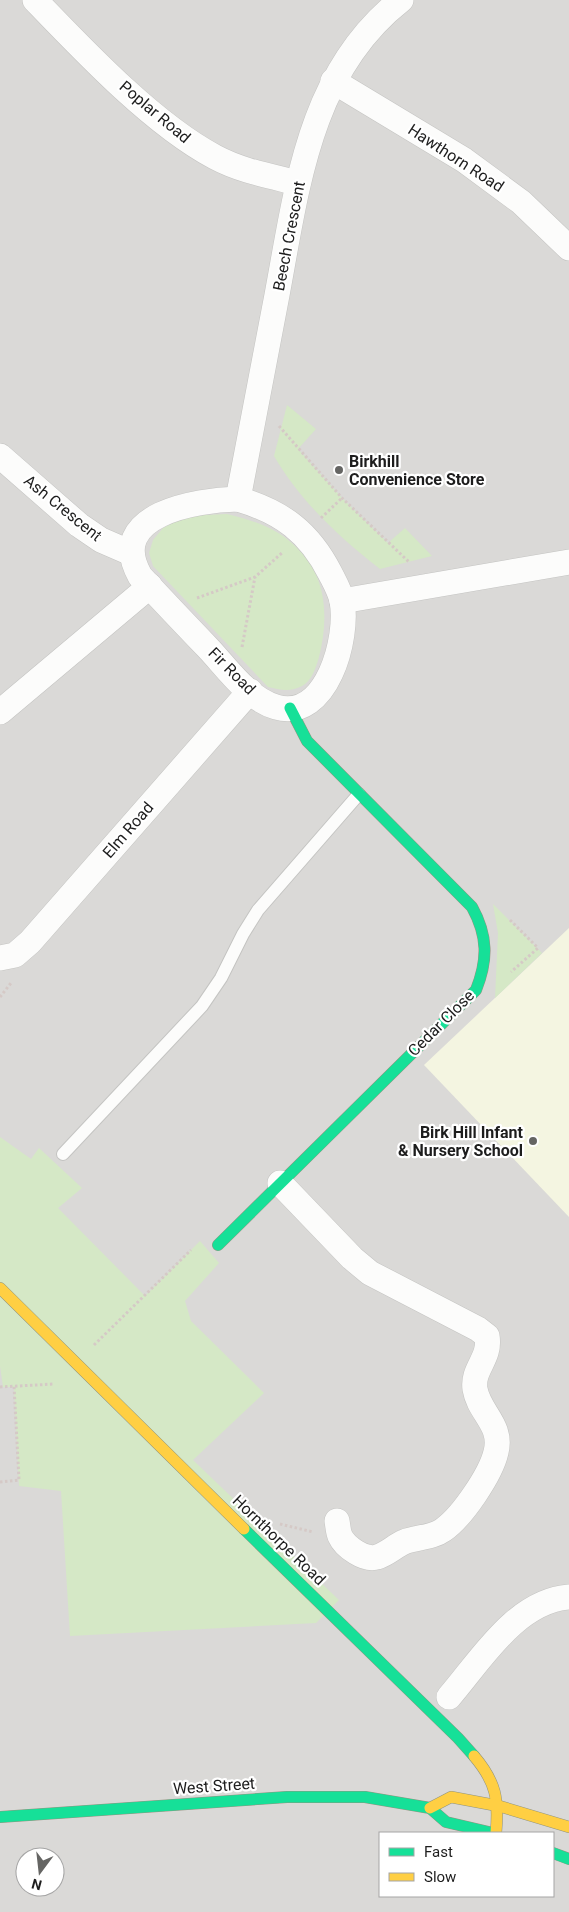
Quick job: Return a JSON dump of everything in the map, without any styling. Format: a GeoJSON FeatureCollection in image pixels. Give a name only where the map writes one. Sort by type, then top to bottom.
{"type":"FeatureCollection","features":[{"type":"Feature","properties":{"kind":"street","name":"Poplar Road"},"geometry":{"type":"LineString","coordinates":[[36,0],[117,81],[189,141],[216,158],[244,169],[298,183]]}},
{"type":"Feature","properties":{"kind":"street","name":"Beech Crescent"},"geometry":{"type":"LineString","coordinates":[[238,499],[298,183],[312,129],[333,81],[364,38],[401,0]]}},
{"type":"Feature","properties":{"kind":"street","name":"Hawthorn Road"},"geometry":{"type":"LineString","coordinates":[[333,81],[464,160],[521,202],[569,248]]}},
{"type":"Feature","properties":{"kind":"street","name":"Ash Crescent"},"geometry":{"type":"LineString","coordinates":[[0,456],[79,525],[101,540],[131,554]]}},
{"type":"Feature","properties":{"kind":"street"},"geometry":{"type":"LineString","coordinates":[[131,554],[136,538],[144,526],[158,515],[179,506],[208,500],[238,499],[263,507],[285,519],[304,534],[323,559],[342,601],[342,628],[339,647],[329,676],[318,694],[308,702],[290,708]]}},
{"type":"Feature","properties":{"kind":"street","name":"Fir Road"},"geometry":{"type":"LineString","coordinates":[[131,554],[140,576],[243,684],[277,707],[290,708]]}},
{"type":"Feature","properties":{"kind":"street"},"geometry":{"type":"LineString","coordinates":[[342,601],[569,562]]}},
{"type":"Feature","properties":{"kind":"street"},"geometry":{"type":"LineString","coordinates":[[0,712],[150,586]]}},
{"type":"Feature","properties":{"kind":"street","name":"Elm Road"},"geometry":{"type":"LineString","coordinates":[[0,958],[15,955],[30,942],[243,684]]}},
{"type":"Feature","properties":{"kind":"street","name":"Cedar Close"},"geometry":{"type":"LineString","coordinates":[[218,1245],[476,990],[485,970],[483,926],[472,907],[307,741],[290,708]]}},
{"type":"Feature","properties":{"kind":"street"},"geometry":{"type":"LineString","coordinates":[[280,1183],[352,1258],[370,1273],[478,1329],[487,1336],[489,1348],[476,1375],[475,1388],[479,1403],[493,1422],[498,1436],[496,1452],[467,1505],[443,1530],[404,1542],[377,1557],[367,1557],[355,1552],[339,1530]]}},
{"type":"Feature","properties":{"kind":"street","name":"Hornthorpe Road"},"geometry":{"type":"LineString","coordinates":[[0,1288],[75,1364],[458,1738],[488,1774],[496,1789],[499,1806],[494,1832]]}},
{"type":"Feature","properties":{"kind":"street"},"geometry":{"type":"LineString","coordinates":[[449,1697],[514,1620],[533,1607],[557,1598],[569,1597]]}},
{"type":"Feature","properties":{"kind":"street","name":"West Street"},"geometry":{"type":"LineString","coordinates":[[0,1816],[287,1798],[365,1797],[430,1808],[446,1822],[490,1832]]}},
{"type":"Feature","properties":{"kind":"street"},"geometry":{"type":"LineString","coordinates":[[430,1808],[452,1798],[499,1806],[569,1828]]}},
{"type":"Feature","properties":{"kind":"street"},"geometry":{"type":"LineString","coordinates":[[554,1853],[569,1859]]}},
{"type":"Feature","properties":{"kind":"lane"},"geometry":{"type":"LineString","coordinates":[[63,1154],[202,1006],[221,978],[243,934],[258,910],[359,794]]}},
{"type":"Feature","properties":{"kind":"path"},"geometry":{"type":"LineString","coordinates":[[257,400],[342,498],[433,585]]}},
{"type":"Feature","properties":{"kind":"path"},"geometry":{"type":"LineString","coordinates":[[167,605],[210,594],[255,576],[304,534]]}},
{"type":"Feature","properties":{"kind":"path"},"geometry":{"type":"LineString","coordinates":[[243,684],[255,576]]}},
{"type":"Feature","properties":{"kind":"path"},"geometry":{"type":"LineString","coordinates":[[75,1364],[200,1241],[218,1245]]}},
{"type":"Feature","properties":{"kind":"path"},"geometry":{"type":"LineString","coordinates":[[0,1387],[93,1381]]}},
{"type":"Feature","properties":{"kind":"path"},"geometry":{"type":"LineString","coordinates":[[0,1482],[19,1480],[14,1386]]}},
{"type":"Feature","properties":{"kind":"path"},"geometry":{"type":"LineString","coordinates":[[251,1536],[262,1526],[278,1523],[339,1530]]}},
{"type":"Feature","properties":{"kind":"shaded area"},"geometry":{"type":"Polygon","coordinates":[[[0,0],[569,0],[569,1912],[0,1912],[0,0]]]}},
{"type":"Feature","properties":{"kind":"shaded area","name":"Birk Hill Infant & Nursery School"},"geometry":{"type":"Polygon","coordinates":[[[569,928],[569,1217],[424,1065],[569,928]]]}},
{"type":"Feature","properties":{"kind":"green space"},"geometry":{"type":"Polygon","coordinates":[[[287,405],[316,429],[298,449],[342,498],[388,543],[405,528],[432,556],[380,569],[321,517],[296,488],[274,456],[287,405]]]}},
{"type":"Feature","properties":{"kind":"green space"},"geometry":{"type":"Polygon","coordinates":[[[227,514],[258,523],[285,537],[310,563],[316,576],[323,602],[324,630],[322,644],[313,673],[305,684],[298,688],[285,690],[268,687],[153,566],[149,553],[153,540],[163,528],[186,516],[227,514]]]}},
{"type":"Feature","properties":{"kind":"green space"},"geometry":{"type":"Polygon","coordinates":[[[493,904],[542,953],[495,998],[498,933],[493,904]]]}},
{"type":"Feature","properties":{"kind":"green space"},"geometry":{"type":"Polygon","coordinates":[[[0,1137],[31,1159],[39,1148],[82,1188],[58,1208],[145,1296],[200,1241],[219,1263],[185,1301],[191,1321],[264,1393],[193,1460],[339,1600],[316,1623],[70,1636],[61,1491],[19,1486],[14,1387],[3,1387],[0,1366],[0,1137]]]}},
{"type":"Feature","properties":{"kind":"traffic: fast"},"geometry":{"type":"LineString","coordinates":[[218,1245],[476,990],[483,968],[483,938],[472,907],[307,741],[290,708]]}},
{"type":"Feature","properties":{"kind":"traffic: fast"},"geometry":{"type":"LineString","coordinates":[[244,1529],[458,1738],[474,1756]]}},
{"type":"Feature","properties":{"kind":"traffic: fast"},"geometry":{"type":"LineString","coordinates":[[0,1817],[287,1797],[365,1797],[430,1808],[446,1822],[489,1832]]}},
{"type":"Feature","properties":{"kind":"traffic: fast"},"geometry":{"type":"LineString","coordinates":[[554,1853],[569,1859]]}},
{"type":"Feature","properties":{"kind":"traffic: slow"},"geometry":{"type":"LineString","coordinates":[[0,1288],[244,1529]]}},
{"type":"Feature","properties":{"kind":"traffic: slow"},"geometry":{"type":"LineString","coordinates":[[474,1756],[487,1774],[494,1792],[497,1810],[496,1832]]}},
{"type":"Feature","properties":{"kind":"traffic: slow"},"geometry":{"type":"LineString","coordinates":[[430,1808],[451,1797],[499,1806],[569,1827]]}},
{"type":"Feature","properties":{"kind":"place","name":"Birkhill Convenience Store"},"geometry":{"type":"Point","coordinates":[339,470]}},
{"type":"Feature","properties":{"kind":"place","name":"Birk Hill Infant & Nursery School"},"geometry":{"type":"Point","coordinates":[533,1141]}}]}
